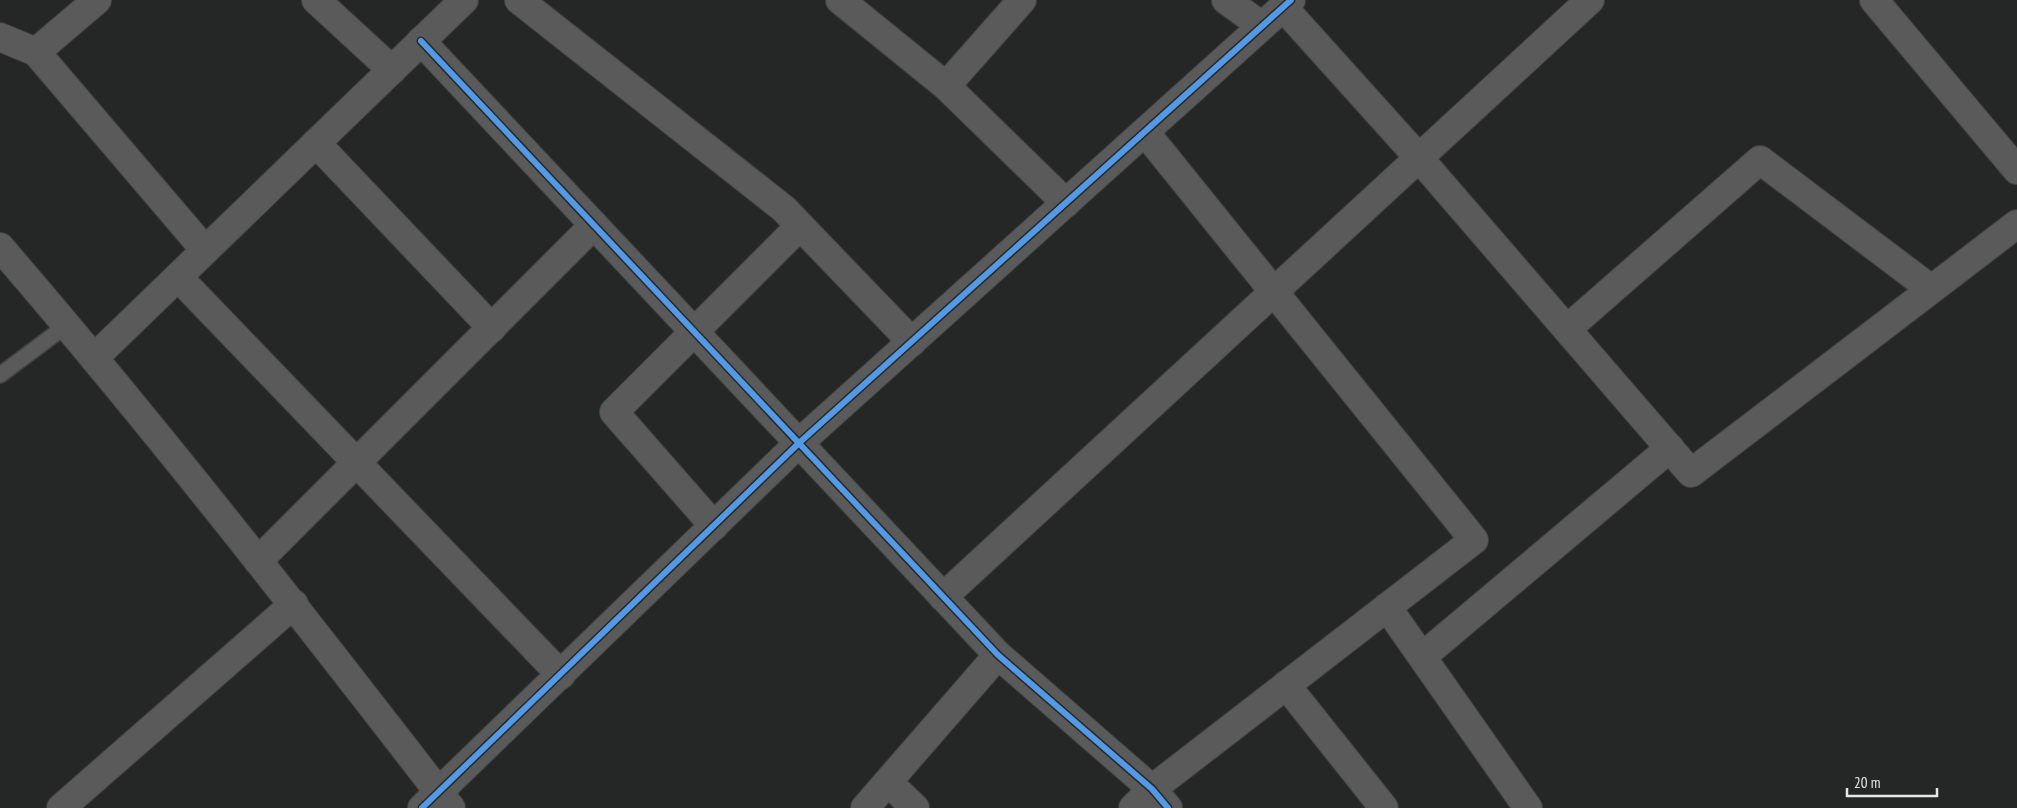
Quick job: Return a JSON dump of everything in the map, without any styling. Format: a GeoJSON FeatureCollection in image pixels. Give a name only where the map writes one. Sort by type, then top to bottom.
{"type":"FeatureCollection","features":[{"type":"Feature","properties":{"kind":"street"},"geometry":{"type":"LineString","coordinates":[[36,52],[97,0]]}},
{"type":"Feature","properties":{"kind":"street"},"geometry":{"type":"LineString","coordinates":[[316,0],[392,70]]}},
{"type":"Feature","properties":{"kind":"street"},"geometry":{"type":"LineString","coordinates":[[94,358],[464,0]]}},
{"type":"Feature","properties":{"kind":"street"},"geometry":{"type":"LineString","coordinates":[[519,0],[784,209],[912,342]]}},
{"type":"Feature","properties":{"kind":"street"},"geometry":{"type":"LineString","coordinates":[[840,0],[946,86],[1066,203]]}},
{"type":"Feature","properties":{"kind":"street"},"geometry":{"type":"LineString","coordinates":[[946,86],[1022,0]]}},
{"type":"Feature","properties":{"kind":"street"},"geometry":{"type":"LineString","coordinates":[[1226,0],[1262,26]]}},
{"type":"Feature","properties":{"kind":"street"},"geometry":{"type":"LineString","coordinates":[[943,596],[1590,0]]}},
{"type":"Feature","properties":{"kind":"street"},"geometry":{"type":"LineString","coordinates":[[1874,0],[2017,170]]}},
{"type":"Feature","properties":{"kind":"street"},"geometry":{"type":"LineString","coordinates":[[0,247],[67,325],[294,604],[437,803],[561,675],[799,443],[1287,4],[1691,473],[2017,224]]}},
{"type":"Feature","properties":{"kind":"street"},"geometry":{"type":"LineString","coordinates":[[0,37],[36,52],[206,250]]}},
{"type":"Feature","properties":{"kind":"street"},"geometry":{"type":"LineString","coordinates":[[422,41],[998,656],[1160,798]]}},
{"type":"Feature","properties":{"kind":"street"},"geometry":{"type":"LineString","coordinates":[[1133,808],[1160,798],[1286,685],[1474,540],[1145,132]]}},
{"type":"Feature","properties":{"kind":"street"},"geometry":{"type":"LineString","coordinates":[[316,143],[492,328]]}},
{"type":"Feature","properties":{"kind":"street"},"geometry":{"type":"LineString","coordinates":[[1567,329],[1760,160],[1931,289]]}},
{"type":"Feature","properties":{"kind":"street"},"geometry":{"type":"LineString","coordinates":[[258,561],[594,225]]}},
{"type":"Feature","properties":{"kind":"street"},"geometry":{"type":"LineString","coordinates":[[714,526],[614,412],[800,226]]}},
{"type":"Feature","properties":{"kind":"street"},"geometry":{"type":"LineString","coordinates":[[178,278],[561,675]]}},
{"type":"Feature","properties":{"kind":"street"},"geometry":{"type":"LineString","coordinates":[[1423,656],[1670,448]]}},
{"type":"Feature","properties":{"kind":"street"},"geometry":{"type":"LineString","coordinates":[[62,808],[294,604]]}},
{"type":"Feature","properties":{"kind":"street"},"geometry":{"type":"LineString","coordinates":[[1386,607],[1423,656],[1528,808]]}},
{"type":"Feature","properties":{"kind":"street"},"geometry":{"type":"LineString","coordinates":[[865,808],[998,656]]}},
{"type":"Feature","properties":{"kind":"street"},"geometry":{"type":"LineString","coordinates":[[1286,685],[1384,808]]}},
{"type":"Feature","properties":{"kind":"street"},"geometry":{"type":"LineString","coordinates":[[888,782],[915,808]]}},
{"type":"Feature","properties":{"kind":"lane"},"geometry":{"type":"LineString","coordinates":[[0,375],[67,325]]}},
{"type":"Feature","properties":{"kind":"cycle path"},"geometry":{"type":"LineString","coordinates":[[422,808],[799,443],[1291,0]]}},
{"type":"Feature","properties":{"kind":"cycle path"},"geometry":{"type":"LineString","coordinates":[[421,41],[998,655],[1152,789],[1168,808]]}}]}
